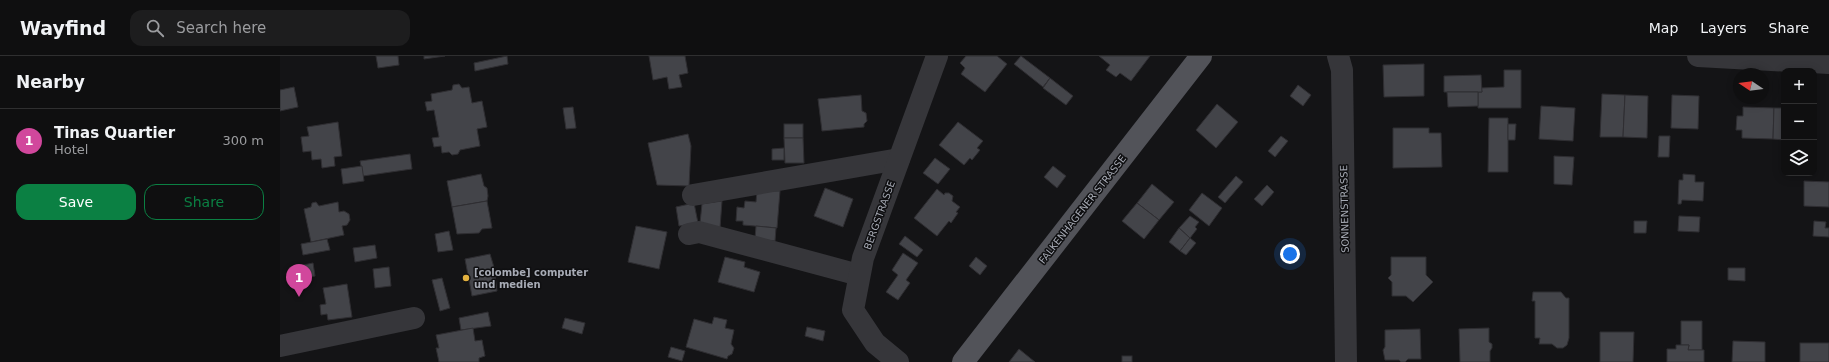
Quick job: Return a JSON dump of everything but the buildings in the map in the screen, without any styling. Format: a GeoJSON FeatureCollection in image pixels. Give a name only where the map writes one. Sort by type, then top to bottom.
{"type":"FeatureCollection","features":[{"type":"Feature","properties":{"kind":"main road","name":"FALKENHAGENER STRASSE"},"geometry":{"type":"LineString","coordinates":[[963,362],[1201,56]]}},
{"type":"Feature","properties":{"kind":"street","name":"BERGSTRASSE"},"geometry":{"type":"LineString","coordinates":[[898,362],[875,343],[853,310],[863,258],[937,56]]}},
{"type":"Feature","properties":{"kind":"street","name":"SONNENSTRASSE"},"geometry":{"type":"LineString","coordinates":[[1338,56],[1342,70],[1346,362]]}},
{"type":"Feature","properties":{"kind":"street"},"geometry":{"type":"LineString","coordinates":[[1698,56],[1829,63]]}},
{"type":"Feature","properties":{"kind":"street"},"geometry":{"type":"LineString","coordinates":[[692,195],[899,159]]}},
{"type":"Feature","properties":{"kind":"street"},"geometry":{"type":"LineString","coordinates":[[689,234],[699,232],[859,274]]}},
{"type":"Feature","properties":{"kind":"street"},"geometry":{"type":"LineString","coordinates":[[280,346],[411,325],[280,358]]}},
{"type":"Feature","properties":{"kind":"place","name":"[colombe] computer und medien"},"geometry":{"type":"Point","coordinates":[466,278]}},
{"type":"Feature","properties":{"kind":"place","name":"Tinas Quartier"},"geometry":{"type":"Point","coordinates":[299,297]}}]}
